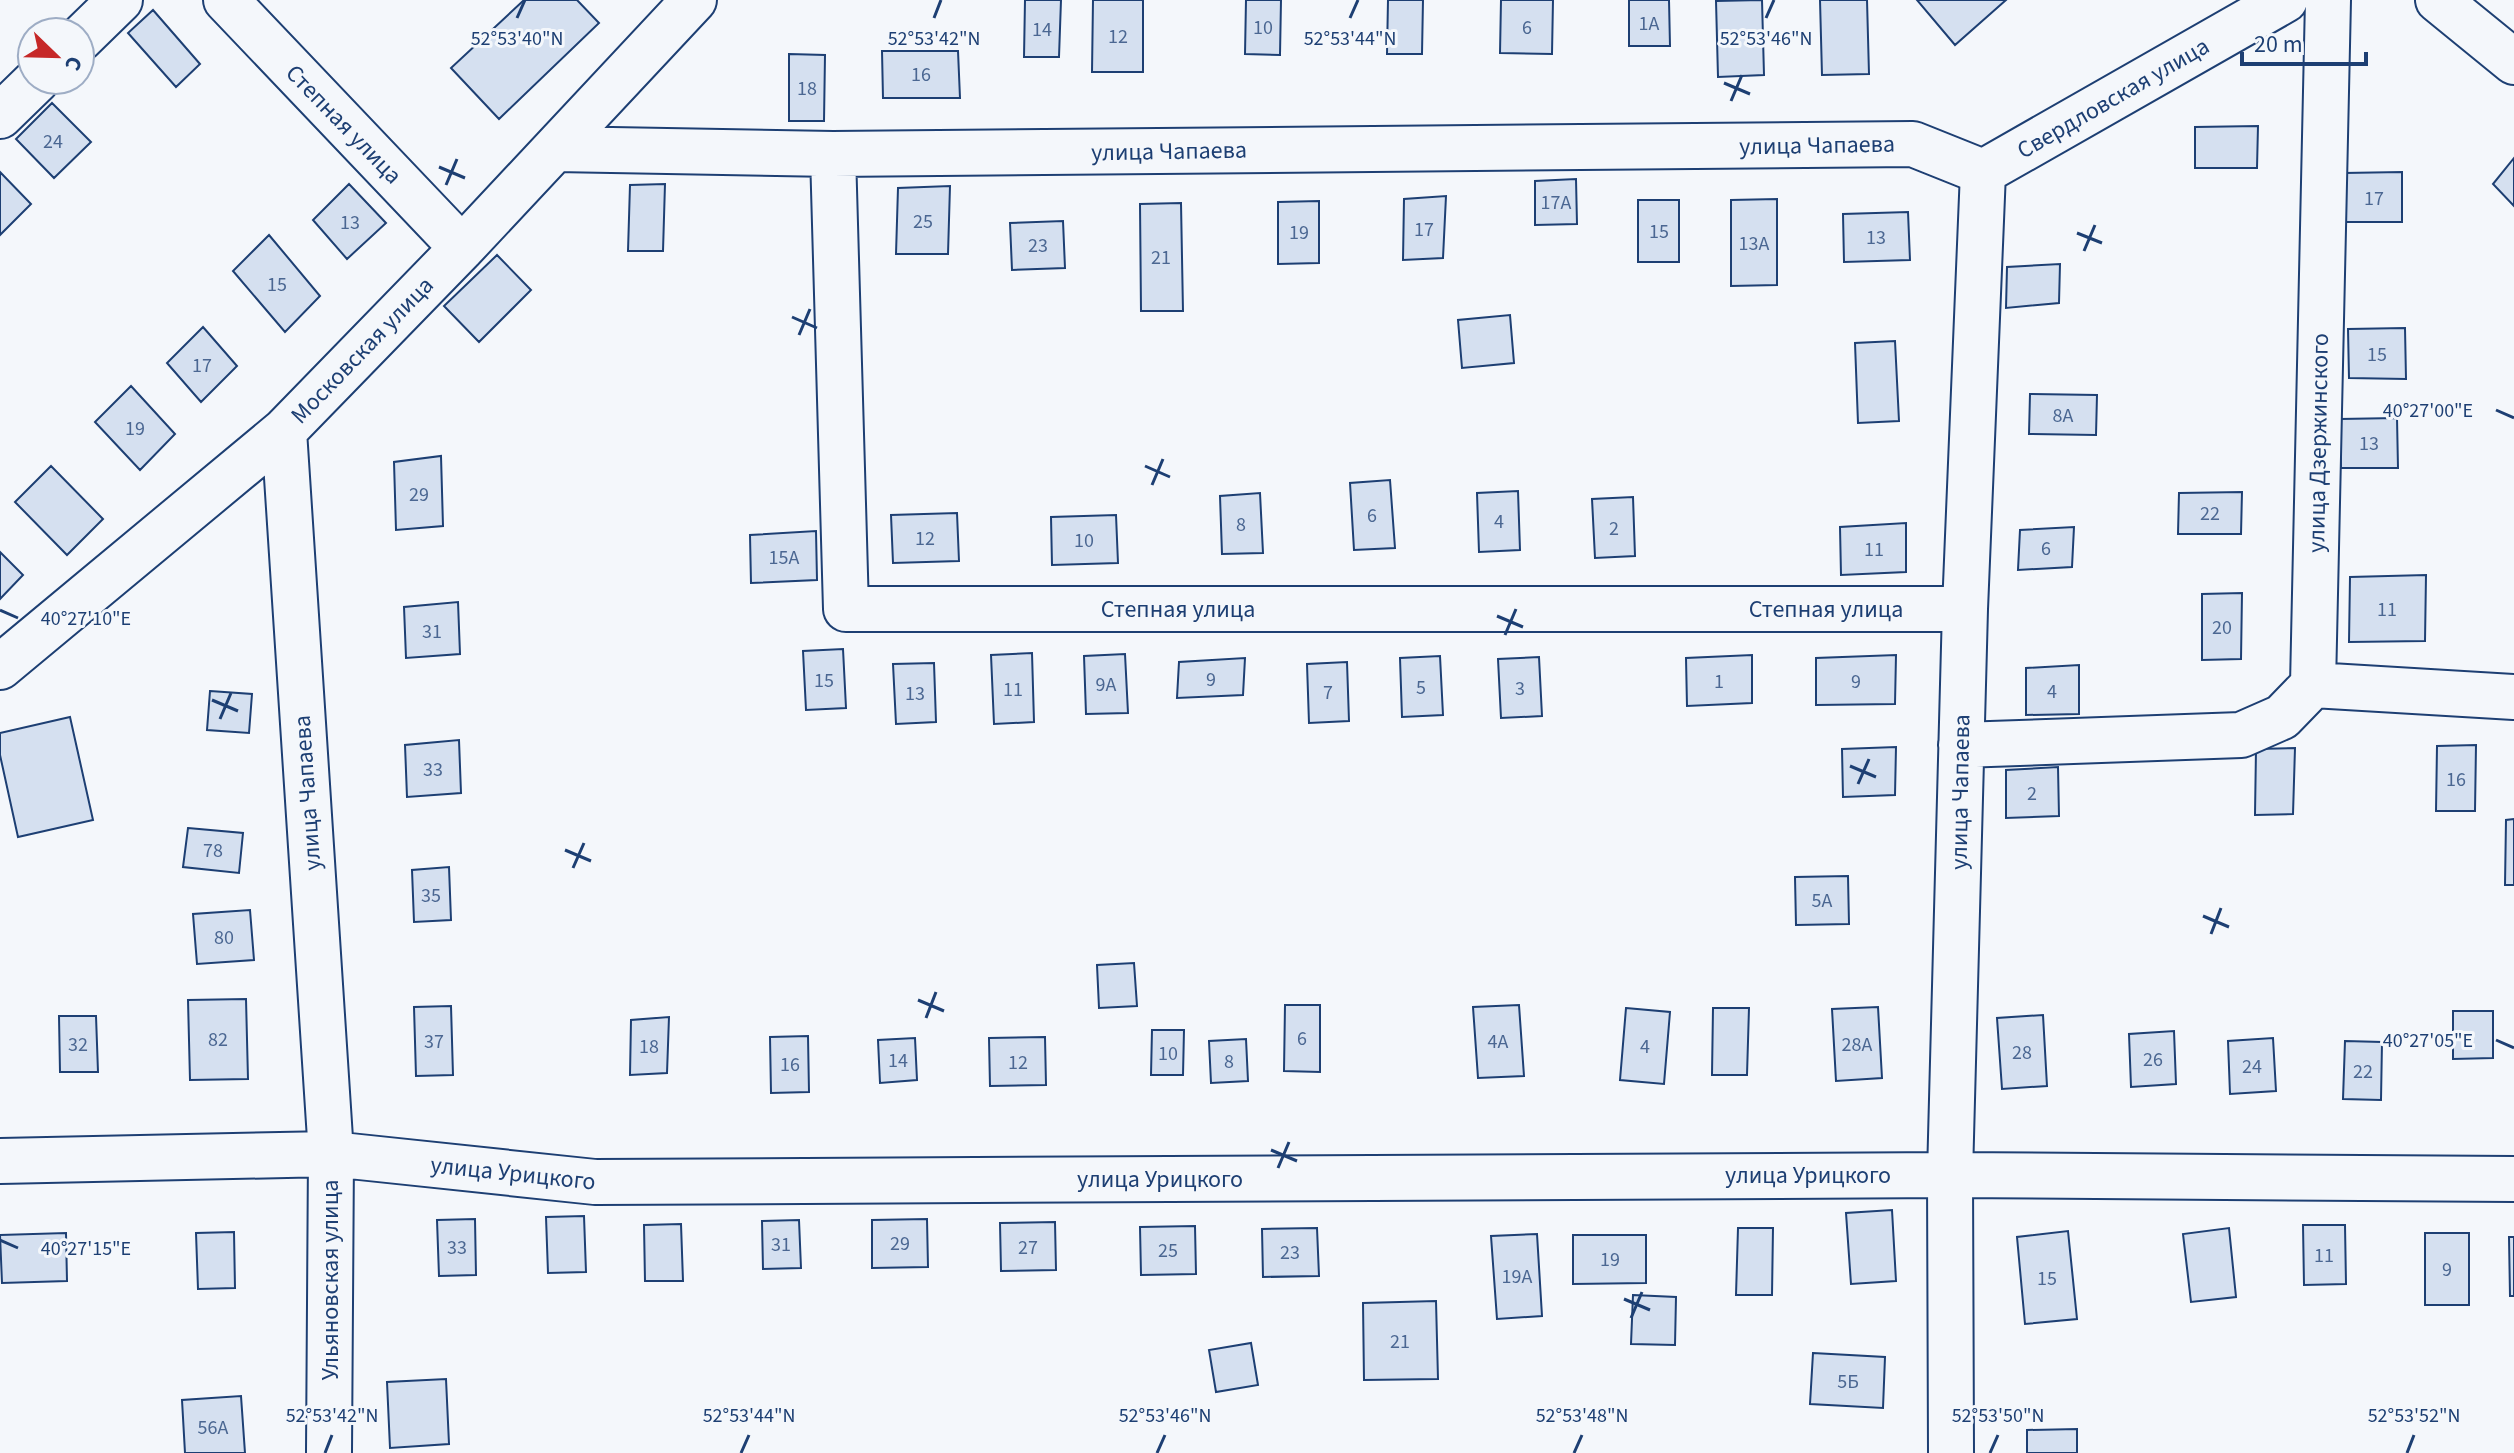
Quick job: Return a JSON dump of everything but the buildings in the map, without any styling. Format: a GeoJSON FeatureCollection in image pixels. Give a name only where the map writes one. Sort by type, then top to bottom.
{"type":"FeatureCollection","features":[{"type":"Feature","properties":{"kind":"street"},"geometry":{"type":"LineString","coordinates":[[96,23],[120,0]]}},
{"type":"Feature","properties":{"kind":"street","name":"Степная улица"},"geometry":{"type":"LineString","coordinates":[[226,0],[462,248]]}},
{"type":"Feature","properties":{"kind":"street","name":"Московская улица"},"geometry":{"type":"LineString","coordinates":[[0,667],[284,431],[462,248],[694,0]]}},
{"type":"Feature","properties":{"kind":"street","name":"Свердловская улица"},"geometry":{"type":"LineString","coordinates":[[1983,172],[2285,0]]}},
{"type":"Feature","properties":{"kind":"street","name":"улица Дзержинского"},"geometry":{"type":"LineString","coordinates":[[2313,685],[2328,0]]}},
{"type":"Feature","properties":{"kind":"street"},"geometry":{"type":"LineString","coordinates":[[2438,0],[2514,62]]}},
{"type":"Feature","properties":{"kind":"street"},"geometry":{"type":"LineString","coordinates":[[0,116],[21,96]]}},
{"type":"Feature","properties":{"kind":"street","name":"улица Чапаева"},"geometry":{"type":"LineString","coordinates":[[556,149],[833,154],[1913,144],[1983,172],[1965,609],[1950,1175],[1951,1453]]}},
{"type":"Feature","properties":{"kind":"street","name":"Степная улица"},"geometry":{"type":"LineString","coordinates":[[833,154],[846,609],[1965,609]]}},
{"type":"Feature","properties":{"kind":"street","name":"улица Чапаева"},"geometry":{"type":"LineString","coordinates":[[284,431],[331,1154]]}},
{"type":"Feature","properties":{"kind":"street"},"geometry":{"type":"LineString","coordinates":[[1961,745],[2241,735],[2282,717],[2313,685],[2514,697]]}},
{"type":"Feature","properties":{"kind":"street","name":"улица Урицкого"},"geometry":{"type":"LineString","coordinates":[[0,1161],[331,1154],[595,1182],[1950,1175],[2514,1179]]}},
{"type":"Feature","properties":{"kind":"street","name":"Ульяновская улица"},"geometry":{"type":"LineString","coordinates":[[329,1453],[331,1154]]}}]}
